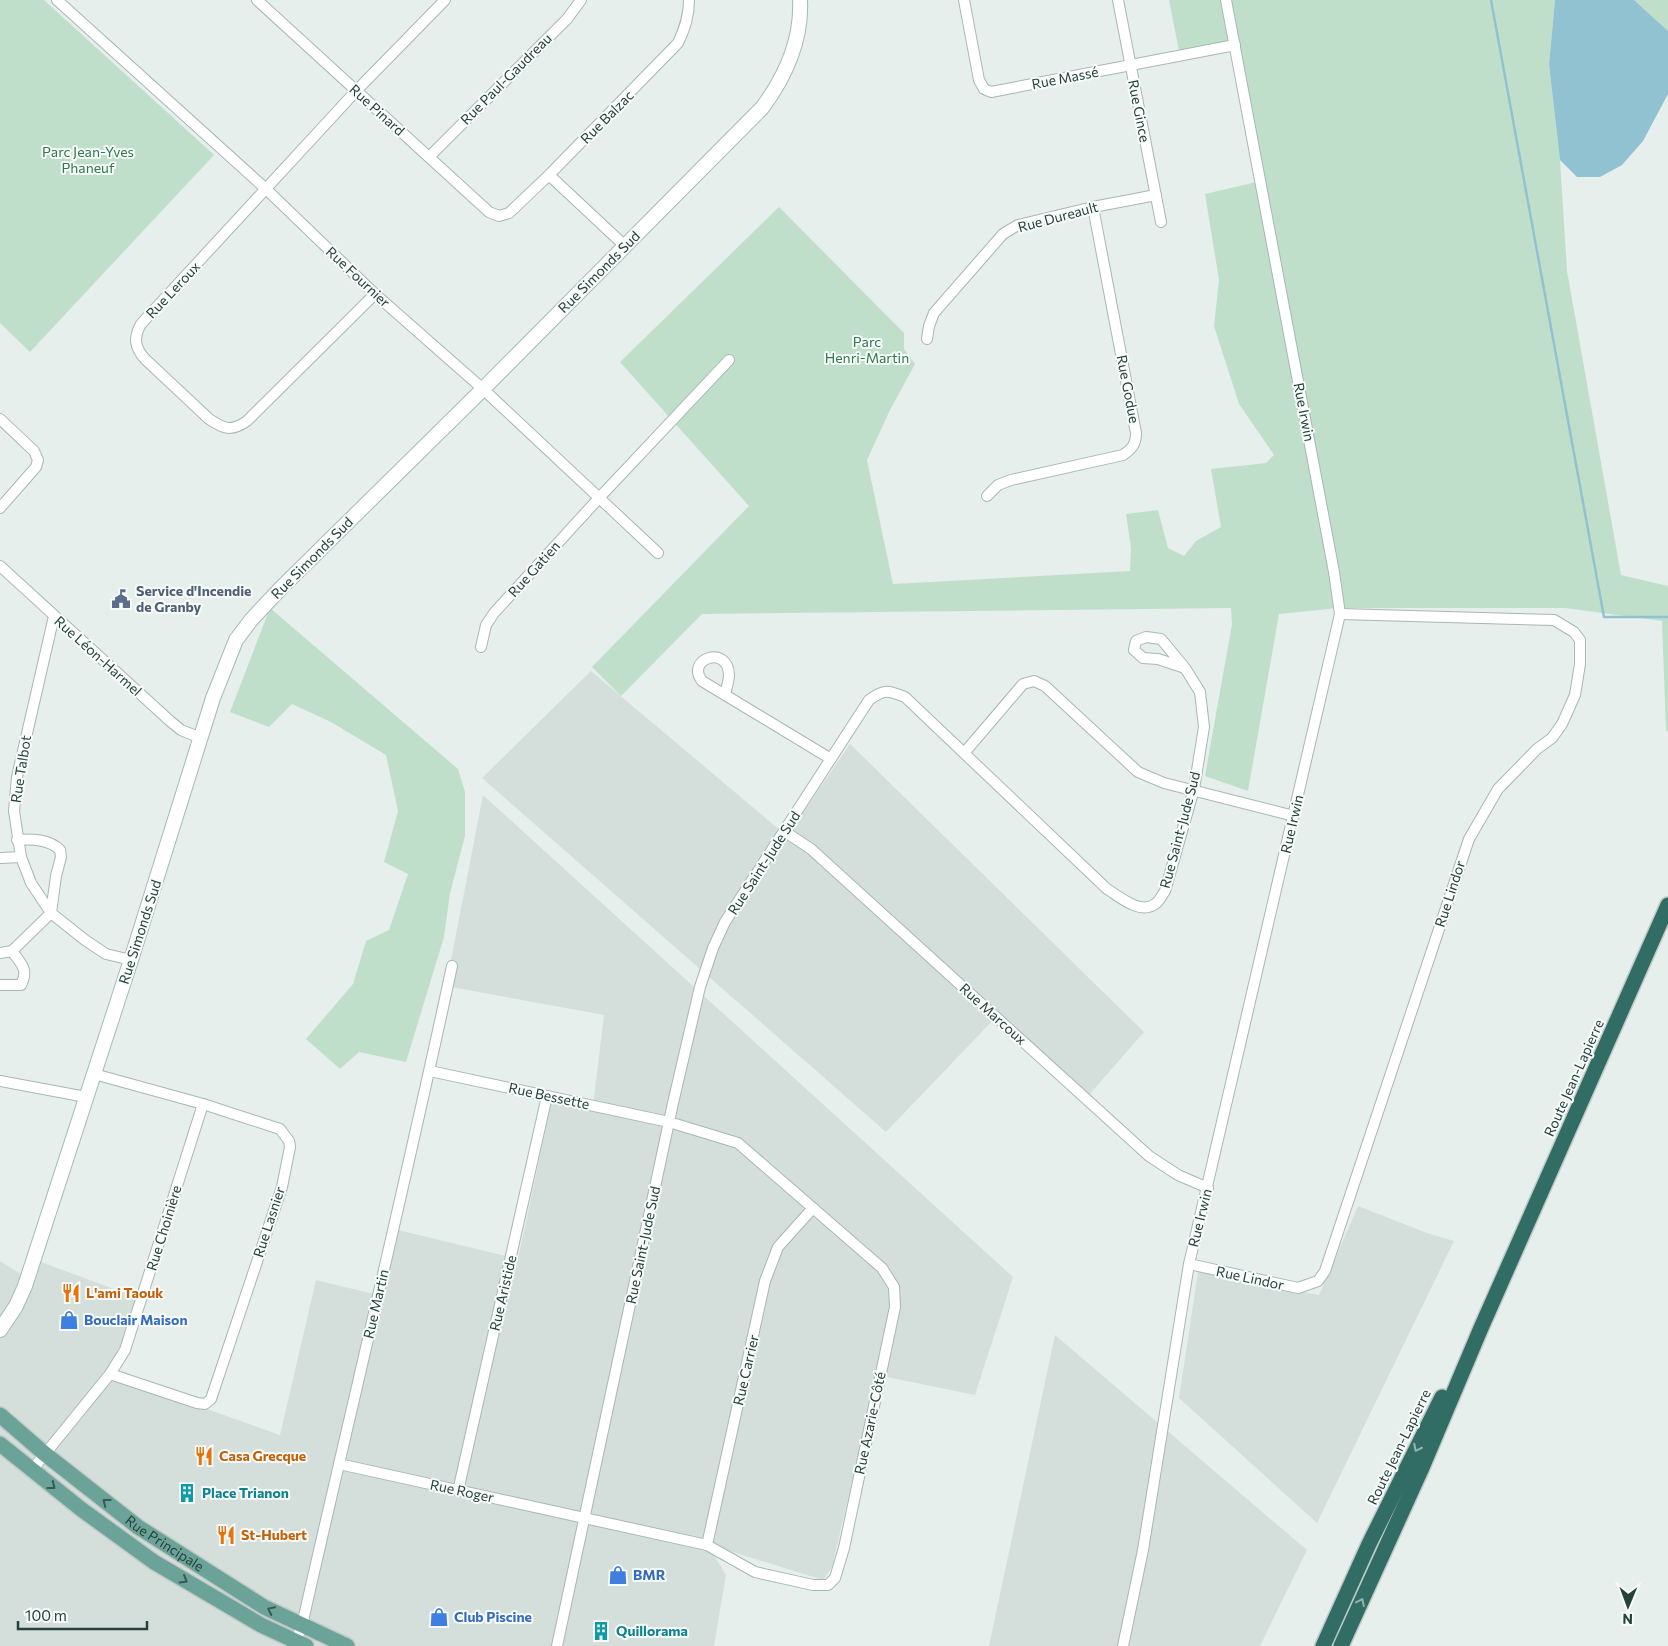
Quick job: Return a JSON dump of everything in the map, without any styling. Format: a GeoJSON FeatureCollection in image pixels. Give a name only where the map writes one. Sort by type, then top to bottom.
{"type":"FeatureCollection","features":[{"type":"Feature","properties":{"kind":"highway","name":"Route Jean-Lapierre"},"geometry":{"type":"LineString","coordinates":[[1341,1646],[1421,1470],[1509,1264],[1668,904]]}},
{"type":"Feature","properties":{"kind":"highway","name":"Route Jean-Lapierre"},"geometry":{"type":"LineString","coordinates":[[1323,1646],[1404,1474],[1509,1264]]}},
{"type":"Feature","properties":{"kind":"main road","name":"Rue Principale"},"geometry":{"type":"LineString","coordinates":[[0,1415],[44,1454],[138,1526],[264,1607],[347,1646]]}},
{"type":"Feature","properties":{"kind":"main road","name":"Rue Principale"},"geometry":{"type":"LineString","coordinates":[[0,1444],[81,1509],[154,1562],[262,1624],[301,1644]]}},
{"type":"Feature","properties":{"kind":"street","name":"Rue Fournier"},"geometry":{"type":"LineString","coordinates":[[57,0],[266,189],[375,294],[483,389],[658,553]]}},
{"type":"Feature","properties":{"kind":"street","name":"Rue Pinard"},"geometry":{"type":"LineString","coordinates":[[257,0],[489,212],[499,216]]}},
{"type":"Feature","properties":{"kind":"street","name":"Rue Leroux"},"geometry":{"type":"LineString","coordinates":[[375,294],[247,421],[238,427],[229,429],[220,427],[209,419],[145,359],[138,351],[135,341],[136,332],[141,324],[356,91],[445,0]]}},
{"type":"Feature","properties":{"kind":"street","name":"Rue Paul-Gaudreau"},"geometry":{"type":"LineString","coordinates":[[429,157],[567,19],[581,0]]}},
{"type":"Feature","properties":{"kind":"street","name":"Rue Balzac"},"geometry":{"type":"LineString","coordinates":[[499,216],[509,213],[549,176],[678,43],[685,29],[689,14],[689,0]]}},
{"type":"Feature","properties":{"kind":"street","name":"Rue Simonds Sud"},"geometry":{"type":"LineString","coordinates":[[0,1330],[16,1306],[25,1286],[201,738],[236,640],[280,588],[483,389],[756,115],[774,92],[785,72],[794,47],[798,28],[800,0]]}},
{"type":"Feature","properties":{"kind":"street","name":"Rue Massé"},"geometry":{"type":"LineString","coordinates":[[964,0],[980,80],[984,89],[991,92],[1235,45]]}},
{"type":"Feature","properties":{"kind":"street","name":"Rue Gince"},"geometry":{"type":"LineString","coordinates":[[1118,0],[1161,222]]}},
{"type":"Feature","properties":{"kind":"street","name":"Rue Irwin"},"geometry":{"type":"LineString","coordinates":[[1123,1646],[1143,1550],[1189,1264],[1340,614],[1334,572],[1226,0]]}},
{"type":"Feature","properties":{"kind":"street"},"geometry":{"type":"LineString","coordinates":[[549,176],[625,246]]}},
{"type":"Feature","properties":{"kind":"street","name":"Rue Dureault"},"geometry":{"type":"LineString","coordinates":[[927,339],[934,313],[1003,234],[1018,225],[1093,207],[1156,195]]}},
{"type":"Feature","properties":{"kind":"street","name":"Rue Godue"},"geometry":{"type":"LineString","coordinates":[[987,496],[998,485],[1011,480],[1123,455],[1132,450],[1136,441],[1093,207]]}},
{"type":"Feature","properties":{"kind":"street","name":"Rue Gatien"},"geometry":{"type":"LineString","coordinates":[[480,647],[486,625],[494,613],[729,360]]}},
{"type":"Feature","properties":{"kind":"street"},"geometry":{"type":"LineString","coordinates":[[0,419],[34,451],[38,460],[36,468],[0,508]]}},
{"type":"Feature","properties":{"kind":"street","name":"Rue Léon-Harmel"},"geometry":{"type":"LineString","coordinates":[[0,566],[170,721],[181,730],[201,738]]}},
{"type":"Feature","properties":{"kind":"street","name":"Rue Lindor"},"geometry":{"type":"LineString","coordinates":[[1189,1264],[1298,1288],[1318,1281],[1325,1271],[1469,839],[1498,789],[1537,749],[1552,738],[1562,724],[1575,695],[1580,664],[1580,640],[1574,632],[1554,620],[1340,614]]}},
{"type":"Feature","properties":{"kind":"street","name":"Rue Talbot"},"geometry":{"type":"LineString","coordinates":[[54,616],[17,777],[14,811],[17,840],[31,883],[51,913],[106,954],[131,960]]}},
{"type":"Feature","properties":{"kind":"street","name":"Rue Saint-Jude Sud"},"geometry":{"type":"LineString","coordinates":[[557,1646],[669,1122],[700,987],[713,948],[725,922],[869,700],[880,692],[891,692],[905,697],[1107,889],[1126,902],[1141,908],[1155,904],[1165,891],[1194,790],[1204,726],[1200,692],[1185,668],[1161,639],[1146,638],[1136,641],[1134,650],[1143,658],[1158,660],[1185,668]]}},
{"type":"Feature","properties":{"kind":"street"},"geometry":{"type":"LineString","coordinates":[[965,752],[1024,684],[1034,681],[1045,686],[1138,772],[1164,783],[1294,816]]}},
{"type":"Feature","properties":{"kind":"street"},"geometry":{"type":"LineString","coordinates":[[725,695],[832,758]]}},
{"type":"Feature","properties":{"kind":"street","name":"Rue Marcoux"},"geometry":{"type":"LineString","coordinates":[[784,831],[811,849],[1149,1156],[1178,1175],[1208,1188]]}},
{"type":"Feature","properties":{"kind":"street"},"geometry":{"type":"LineString","coordinates":[[0,954],[12,951],[51,913],[56,876],[62,857],[60,850],[51,843],[17,840]]}},
{"type":"Feature","properties":{"kind":"street"},"geometry":{"type":"LineString","coordinates":[[0,858],[21,857]]}},
{"type":"Feature","properties":{"kind":"street"},"geometry":{"type":"LineString","coordinates":[[0,985],[21,985],[25,977],[24,968],[12,951]]}},
{"type":"Feature","properties":{"kind":"street","name":"Rue Martin"},"geometry":{"type":"LineString","coordinates":[[301,1644],[302,1625],[430,1071],[452,966]]}},
{"type":"Feature","properties":{"kind":"street","name":"Rue Bessette"},"geometry":{"type":"LineString","coordinates":[[430,1071],[669,1122]]}},
{"type":"Feature","properties":{"kind":"street","name":"Rue Lasnier"},"geometry":{"type":"LineString","coordinates":[[94,1074],[202,1104],[280,1130],[289,1141],[290,1147],[282,1186],[211,1400],[205,1404],[197,1403],[110,1374]]}},
{"type":"Feature","properties":{"kind":"street"},"geometry":{"type":"LineString","coordinates":[[0,1081],[86,1097]]}},
{"type":"Feature","properties":{"kind":"street","name":"Rue Aristide"},"geometry":{"type":"LineString","coordinates":[[458,1491],[547,1096]]}},
{"type":"Feature","properties":{"kind":"street","name":"Rue Choinière"},"geometry":{"type":"LineString","coordinates":[[32,1470],[110,1374],[125,1350],[202,1104]]}},
{"type":"Feature","properties":{"kind":"street","name":"Rue Azarie-Côté"},"geometry":{"type":"LineString","coordinates":[[585,1519],[707,1545],[755,1572],[813,1586],[828,1585],[835,1578],[844,1548],[895,1308],[894,1287],[882,1268],[738,1142],[669,1122]]}},
{"type":"Feature","properties":{"kind":"street","name":"Rue Carrier"},"geometry":{"type":"LineString","coordinates":[[707,1545],[765,1281],[778,1246],[813,1208]]}},
{"type":"Feature","properties":{"kind":"street","name":"Rue Roger"},"geometry":{"type":"LineString","coordinates":[[339,1464],[585,1519]]}},
{"type":"Feature","properties":{"kind":"shaded area"},"geometry":{"type":"Polygon","coordinates":[[[591,671],[787,836],[850,744],[1144,1032],[1089,1095],[999,1014],[886,1132],[482,778],[591,671]]]}},
{"type":"Feature","properties":{"kind":"shaded area"},"geometry":{"type":"Polygon","coordinates":[[[483,795],[1013,1277],[975,1395],[877,1375],[832,1567],[823,1580],[707,1544],[726,1575],[714,1646],[0,1646],[0,1261],[24,1276],[33,1259],[141,1299],[110,1374],[280,1435],[316,1280],[382,1296],[398,1230],[518,1259],[552,1100],[593,1106],[604,1015],[446,986],[483,795]]]}},
{"type":"Feature","properties":{"kind":"shaded area"},"geometry":{"type":"Polygon","coordinates":[[[1358,1206],[1427,1233],[1454,1241],[1317,1523],[1179,1398],[1198,1272],[1319,1295],[1358,1206]]]}},
{"type":"Feature","properties":{"kind":"shaded area"},"geometry":{"type":"Polygon","coordinates":[[[1055,1335],[1307,1550],[1260,1646],[989,1646],[1055,1335]]]}},
{"type":"Feature","properties":{"kind":"green space","name":"Parc Jean-Yves Phaneuf"},"geometry":{"type":"Polygon","coordinates":[[[0,0],[44,0],[214,155],[30,352],[0,323],[0,0]]]}},
{"type":"Feature","properties":{"kind":"green space","name":"Parc Henri-Martin"},"geometry":{"type":"Polygon","coordinates":[[[1169,0],[1555,0],[1549,64],[1560,160],[1567,271],[1621,575],[1668,586],[1668,732],[1666,730],[1662,621],[1565,608],[1338,608],[1279,614],[1248,791],[1205,776],[1232,624],[1231,608],[702,614],[621,696],[592,667],[749,506],[620,362],[779,207],[904,333],[904,349],[915,364],[890,410],[867,460],[893,584],[1130,571],[1131,548],[1126,514],[1158,510],[1168,548],[1184,556],[1196,541],[1221,527],[1211,469],[1266,463],[1274,455],[1239,404],[1214,326],[1219,280],[1205,194],[1261,181],[1235,45],[1180,56],[1169,0]]]}},
{"type":"Feature","properties":{"kind":"green space"},"geometry":{"type":"Polygon","coordinates":[[[1634,0],[1668,0],[1668,31],[1634,0]]]}},
{"type":"Feature","properties":{"kind":"green space"},"geometry":{"type":"Polygon","coordinates":[[[270,608],[458,769],[465,792],[465,836],[450,893],[444,937],[406,1062],[359,1052],[340,1069],[306,1039],[353,984],[366,941],[389,930],[408,874],[384,862],[398,811],[386,755],[331,722],[292,704],[269,727],[230,712],[270,608]]]}},
{"type":"Feature","properties":{"kind":"water"},"geometry":{"type":"Polygon","coordinates":[[[1555,0],[1634,0],[1668,31],[1668,94],[1643,141],[1622,165],[1600,177],[1577,177],[1560,160],[1549,64],[1555,0]]]}},
{"type":"Feature","properties":{"kind":"waterway"},"geometry":{"type":"LineString","coordinates":[[1491,0],[1604,617],[1668,617]]}},
{"type":"Feature","properties":{"kind":"place","name":"Service d'Incendie de Granby"},"geometry":{"type":"Point","coordinates":[121,599]}},
{"type":"Feature","properties":{"kind":"place","name":"L'ami Taouk"},"geometry":{"type":"Point","coordinates":[71,1293]}},
{"type":"Feature","properties":{"kind":"place","name":"Bouclair Maison"},"geometry":{"type":"Point","coordinates":[69,1320]}},
{"type":"Feature","properties":{"kind":"place","name":"Casa Grecque"},"geometry":{"type":"Point","coordinates":[204,1456]}},
{"type":"Feature","properties":{"kind":"place","name":"Place Trianon"},"geometry":{"type":"Point","coordinates":[187,1493]}},
{"type":"Feature","properties":{"kind":"place","name":"St-Hubert"},"geometry":{"type":"Point","coordinates":[226,1535]}},
{"type":"Feature","properties":{"kind":"place","name":"BMR"},"geometry":{"type":"Point","coordinates":[618,1575]}},
{"type":"Feature","properties":{"kind":"place","name":"Club Piscine"},"geometry":{"type":"Point","coordinates":[439,1617]}},
{"type":"Feature","properties":{"kind":"place","name":"Quillorama"},"geometry":{"type":"Point","coordinates":[601,1631]}}]}
